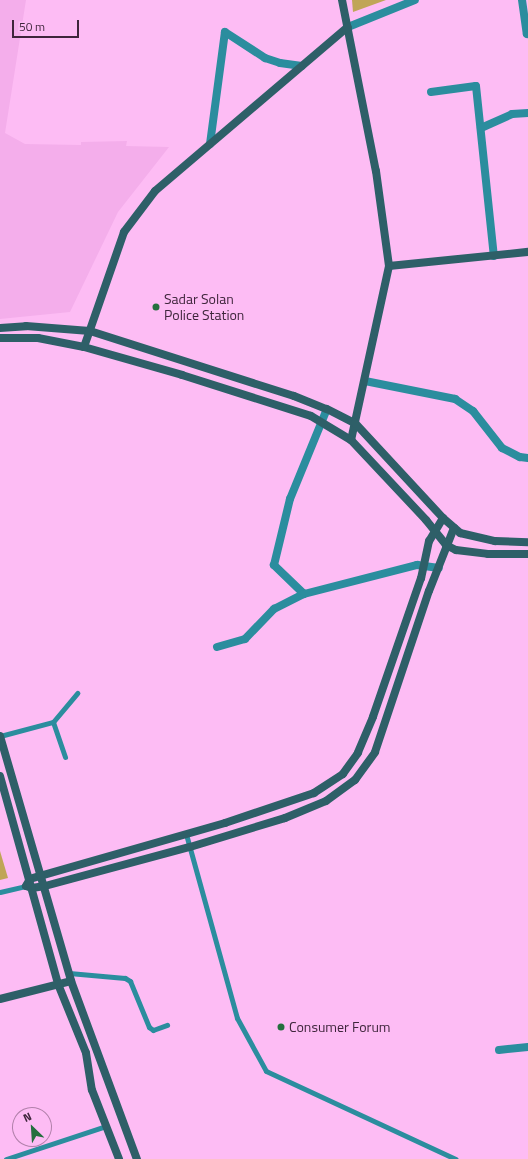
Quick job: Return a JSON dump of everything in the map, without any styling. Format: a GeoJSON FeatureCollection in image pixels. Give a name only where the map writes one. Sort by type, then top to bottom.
{"type":"FeatureCollection","features":[{"type":"Feature","properties":{"kind":"street"},"geometry":{"type":"LineString","coordinates":[[342,0],[376,172],[389,266],[351,440]]}},
{"type":"Feature","properties":{"kind":"street"},"geometry":{"type":"LineString","coordinates":[[84,347],[124,232],[155,190],[348,27],[415,0]]}},
{"type":"Feature","properties":{"kind":"street"},"geometry":{"type":"LineString","coordinates":[[522,0],[526,34],[528,33]]}},
{"type":"Feature","properties":{"kind":"street"},"geometry":{"type":"LineString","coordinates":[[210,144],[225,32],[265,58],[280,63],[302,66]]}},
{"type":"Feature","properties":{"kind":"street"},"geometry":{"type":"LineString","coordinates":[[431,92],[476,86],[494,256]]}},
{"type":"Feature","properties":{"kind":"street"},"geometry":{"type":"LineString","coordinates":[[481,128],[512,114],[528,113]]}},
{"type":"Feature","properties":{"kind":"street"},"geometry":{"type":"LineString","coordinates":[[389,266],[528,252]]}},
{"type":"Feature","properties":{"kind":"street"},"geometry":{"type":"LineString","coordinates":[[0,328],[26,326],[90,332],[280,392],[327,409],[355,423],[443,518],[460,533],[495,541],[528,542]]}},
{"type":"Feature","properties":{"kind":"street"},"geometry":{"type":"LineString","coordinates":[[0,338],[38,338],[84,347],[182,375],[311,416],[322,421],[351,440],[410,502],[446,545],[456,550],[488,554],[528,554]]}},
{"type":"Feature","properties":{"kind":"street"},"geometry":{"type":"LineString","coordinates":[[365,381],[455,399],[473,411],[502,448],[520,457],[528,458]]}},
{"type":"Feature","properties":{"kind":"street"},"geometry":{"type":"LineString","coordinates":[[304,594],[274,565],[290,499],[327,409]]}},
{"type":"Feature","properties":{"kind":"street"},"geometry":{"type":"LineString","coordinates":[[29,884],[42,876],[186,834],[314,793],[343,774],[358,753],[373,717],[424,565],[429,541],[443,518]]}},
{"type":"Feature","properties":{"kind":"street"},"geometry":{"type":"LineString","coordinates":[[29,884],[45,886],[190,847],[292,815],[326,801],[355,780],[374,752],[429,592],[439,568],[446,545],[454,528]]}},
{"type":"Feature","properties":{"kind":"street"},"geometry":{"type":"LineString","coordinates":[[217,647],[245,639],[274,609],[304,594],[417,565],[439,568]]}},
{"type":"Feature","properties":{"kind":"street"},"geometry":{"type":"LineString","coordinates":[[0,736],[45,886],[70,977],[137,1159]]}},
{"type":"Feature","properties":{"kind":"street"},"geometry":{"type":"LineString","coordinates":[[0,776],[58,984],[86,1053],[92,1090],[119,1159]]}},
{"type":"Feature","properties":{"kind":"street"},"geometry":{"type":"LineString","coordinates":[[0,999],[58,984],[70,977]]}},
{"type":"Feature","properties":{"kind":"street"},"geometry":{"type":"LineString","coordinates":[[499,1050],[528,1047]]}},
{"type":"Feature","properties":{"kind":"lane"},"geometry":{"type":"LineString","coordinates":[[0,736],[53,722],[77,693]]}},
{"type":"Feature","properties":{"kind":"lane"},"geometry":{"type":"LineString","coordinates":[[53,722],[65,757]]}},
{"type":"Feature","properties":{"kind":"lane"},"geometry":{"type":"LineString","coordinates":[[186,834],[237,1018],[266,1071],[456,1159]]}},
{"type":"Feature","properties":{"kind":"lane"},"geometry":{"type":"LineString","coordinates":[[0,892],[29,884]]}},
{"type":"Feature","properties":{"kind":"lane"},"geometry":{"type":"LineString","coordinates":[[70,977],[125,978],[130,981],[149,1027],[153,1030],[167,1025]]}},
{"type":"Feature","properties":{"kind":"lane"},"geometry":{"type":"LineString","coordinates":[[6,1159],[106,1126]]}},
{"type":"Feature","properties":{"kind":"shaded area"},"geometry":{"type":"Polygon","coordinates":[[[0,0],[26,0],[5,133],[25,144],[81,145],[81,142],[127,141],[126,146],[169,147],[118,212],[70,312],[0,319],[0,0]]]}},
{"type":"Feature","properties":{"kind":"shaded area"},"geometry":{"type":"Polygon","coordinates":[[[352,0],[386,0],[353,12],[352,0]]]}},
{"type":"Feature","properties":{"kind":"shaded area"},"geometry":{"type":"Polygon","coordinates":[[[0,851],[8,878],[0,880],[0,851]]]}},
{"type":"Feature","properties":{"kind":"place","name":"Sadar Solan Police Station"},"geometry":{"type":"Point","coordinates":[156,307]}},
{"type":"Feature","properties":{"kind":"place","name":"Consumer Forum"},"geometry":{"type":"Point","coordinates":[281,1027]}}]}
